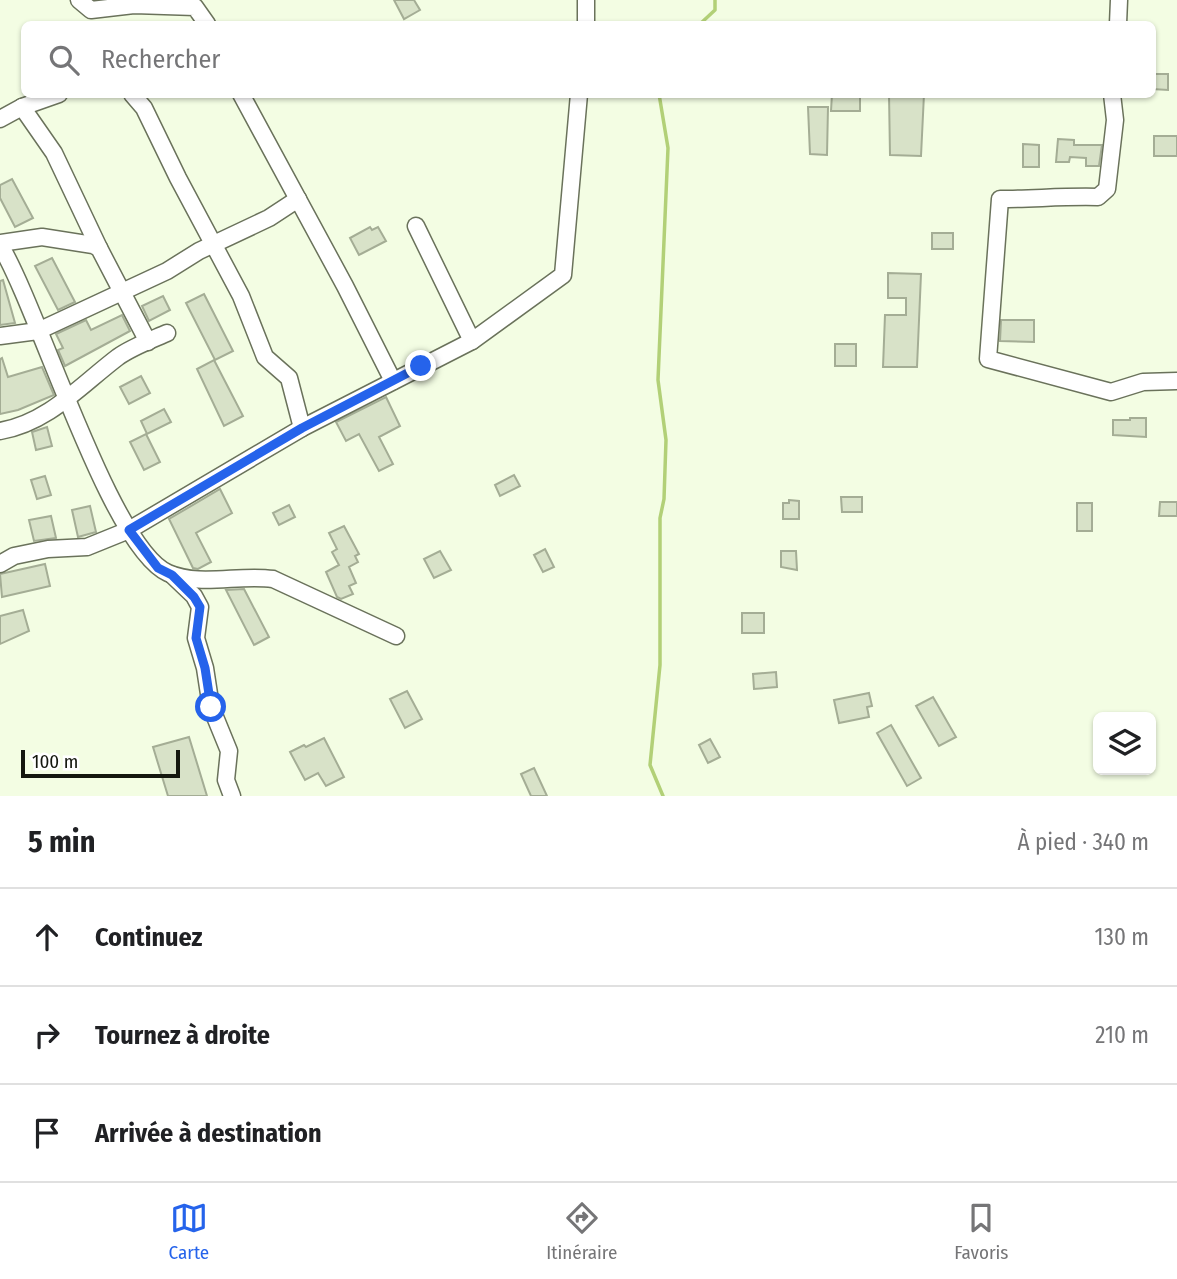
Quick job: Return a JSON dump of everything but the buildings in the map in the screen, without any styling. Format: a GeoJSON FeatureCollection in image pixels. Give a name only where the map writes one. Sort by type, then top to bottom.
{"type":"FeatureCollection","features":[{"type":"Feature","properties":{"kind":"street"},"geometry":{"type":"LineString","coordinates":[[586,0],[586,21]]}},
{"type":"Feature","properties":{"kind":"street"},"geometry":{"type":"LineString","coordinates":[[1118,21],[1119,0]]}},
{"type":"Feature","properties":{"kind":"street"},"geometry":{"type":"LineString","coordinates":[[89,12],[134,5],[195,7],[204,21]]}},
{"type":"Feature","properties":{"kind":"street"},"geometry":{"type":"LineString","coordinates":[[0,119],[22,107],[48,98]]}},
{"type":"Feature","properties":{"kind":"street"},"geometry":{"type":"LineString","coordinates":[[135,98],[144,108],[241,296],[265,357],[289,378],[302,428]]}},
{"type":"Feature","properties":{"kind":"street"},"geometry":{"type":"LineString","coordinates":[[243,98],[393,381]]}},
{"type":"Feature","properties":{"kind":"street"},"geometry":{"type":"LineString","coordinates":[[0,564],[13,556],[48,549],[87,548],[129,530],[302,428],[472,341],[562,275],[579,98]]}},
{"type":"Feature","properties":{"kind":"street"},"geometry":{"type":"LineString","coordinates":[[1112,98],[1115,120],[1107,189],[1098,197],[1000,199],[988,359],[1111,392],[1143,382],[1177,381]]}},
{"type":"Feature","properties":{"kind":"street"},"geometry":{"type":"LineString","coordinates":[[22,107],[54,153],[99,248],[148,341]]}},
{"type":"Feature","properties":{"kind":"street"},"geometry":{"type":"LineString","coordinates":[[0,336],[38,331],[167,271],[199,251],[269,218],[298,199]]}},
{"type":"Feature","properties":{"kind":"street"},"geometry":{"type":"LineString","coordinates":[[416,226],[472,341]]}},
{"type":"Feature","properties":{"kind":"street"},"geometry":{"type":"LineString","coordinates":[[99,248],[42,237],[0,244],[26,298],[97,468],[129,530],[158,568],[172,575],[192,579],[273,579],[396,636]]}},
{"type":"Feature","properties":{"kind":"street"},"geometry":{"type":"LineString","coordinates":[[0,431],[34,420],[68,400],[119,356],[167,333]]}},
{"type":"Feature","properties":{"kind":"street"},"geometry":{"type":"LineString","coordinates":[[172,575],[200,607],[196,638],[205,668],[211,707],[229,751],[226,780],[232,796]]}},
{"type":"Feature","properties":{"kind":"waterway"},"geometry":{"type":"LineString","coordinates":[[703,21],[715,10],[715,0]]}},
{"type":"Feature","properties":{"kind":"waterway"},"geometry":{"type":"LineString","coordinates":[[660,98],[668,148],[658,380],[666,440],[664,499],[660,518],[660,665],[650,765],[663,796]]}},
{"type":"Feature","properties":{"kind":"route"},"geometry":{"type":"LineString","coordinates":[[211,707],[205,668],[196,638],[200,607],[172,575],[158,568],[129,530],[302,428],[421,366]]}}]}
